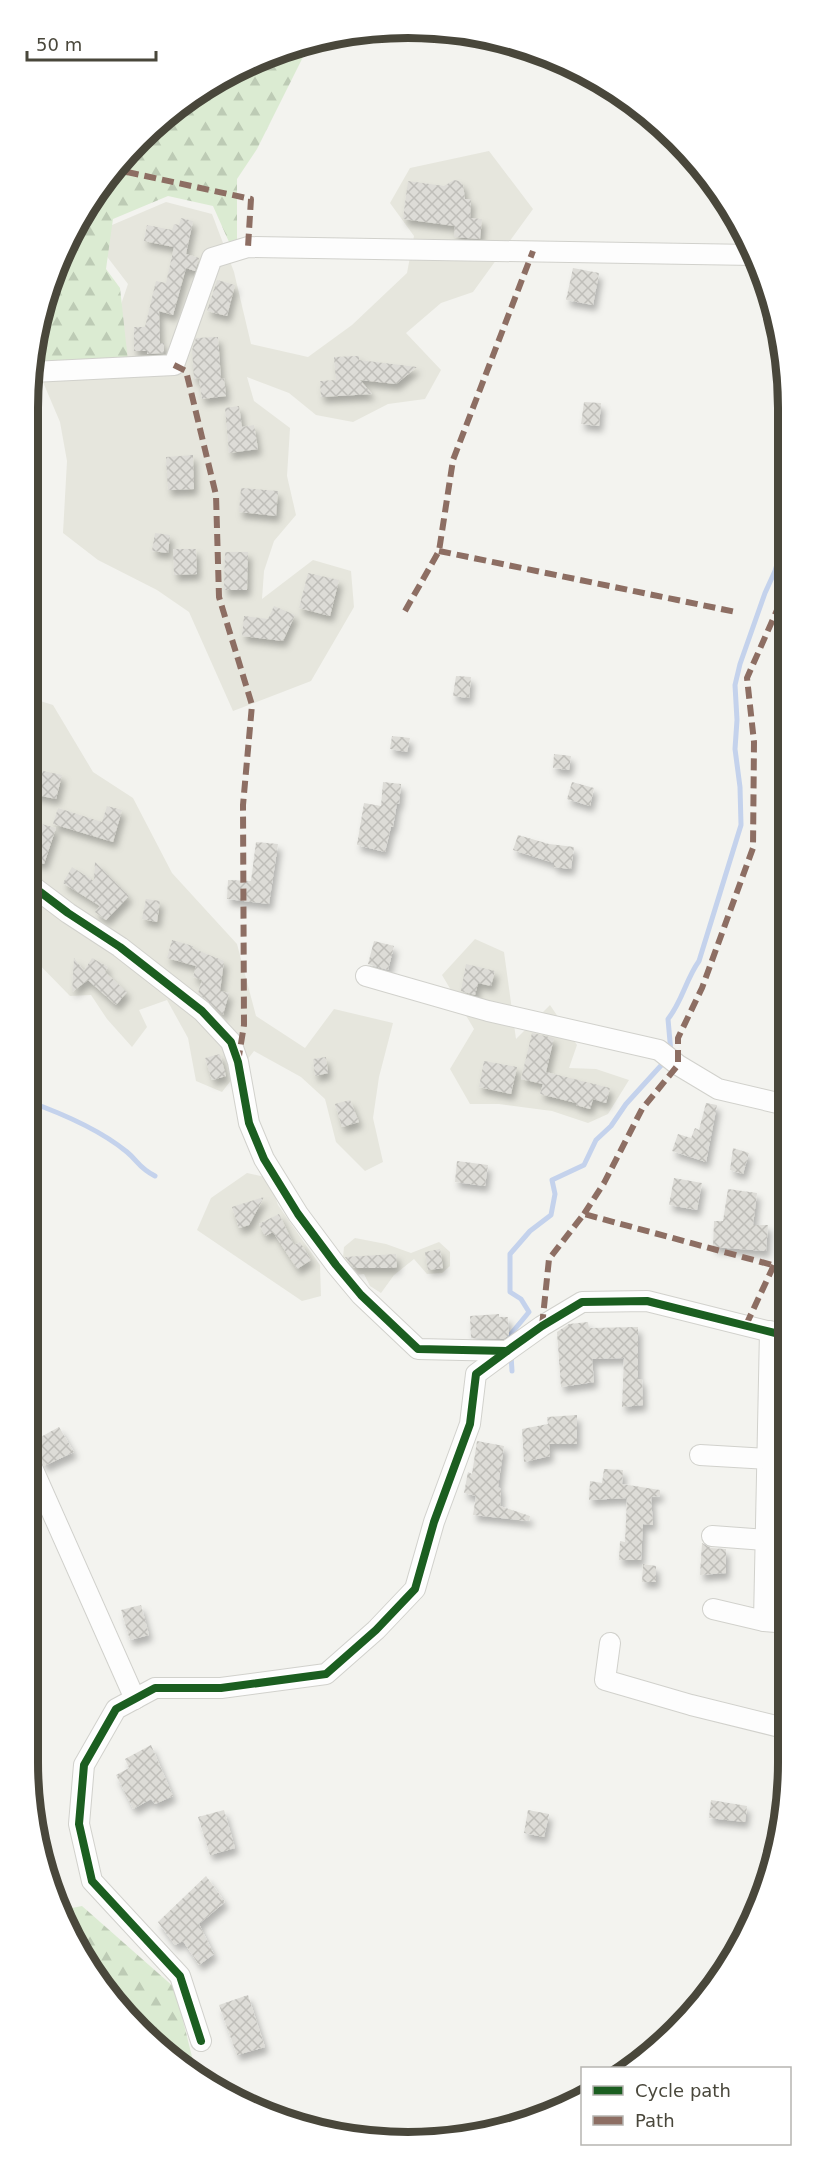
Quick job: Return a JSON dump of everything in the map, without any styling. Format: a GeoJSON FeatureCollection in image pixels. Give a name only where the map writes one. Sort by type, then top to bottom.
{"type":"FeatureCollection","features":[{"type":"Feature","properties":{"kind":"street"},"geometry":{"type":"LineString","coordinates":[[39,372],[174,364],[212,258],[248,247],[744,255]]}},
{"type":"Feature","properties":{"kind":"street"},"geometry":{"type":"LineString","coordinates":[[38,891],[68,914],[120,947],[202,1011],[231,1042],[238,1062],[249,1123],[264,1159],[298,1214],[361,1295],[418,1349],[507,1351]]}},
{"type":"Feature","properties":{"kind":"street"},"geometry":{"type":"LineString","coordinates":[[366,976],[488,1011],[658,1050],[718,1089],[778,1103]]}},
{"type":"Feature","properties":{"kind":"street"},"geometry":{"type":"LineString","coordinates":[[201,2041],[180,1976],[92,1881],[79,1824],[84,1765],[116,1709],[155,1688],[220,1688],[326,1674],[376,1630],[415,1589],[434,1522],[470,1424],[476,1374],[542,1326],[582,1302],[647,1301],[778,1334]]}},
{"type":"Feature","properties":{"kind":"street"},"geometry":{"type":"LineString","coordinates":[[764,1621],[768,1459],[778,1345]]}},
{"type":"Feature","properties":{"kind":"street"},"geometry":{"type":"LineString","coordinates":[[700,1455],[768,1459]]}},
{"type":"Feature","properties":{"kind":"street"},"geometry":{"type":"LineString","coordinates":[[38,1481],[135,1699]]}},
{"type":"Feature","properties":{"kind":"street"},"geometry":{"type":"LineString","coordinates":[[712,1536],[766,1540]]}},
{"type":"Feature","properties":{"kind":"street"},"geometry":{"type":"LineString","coordinates":[[712,1609],[778,1622]]}},
{"type":"Feature","properties":{"kind":"street"},"geometry":{"type":"LineString","coordinates":[[610,1643],[605,1680],[691,1705],[778,1727]]}},
{"type":"Feature","properties":{"kind":"shaded area"},"geometry":{"type":"Polygon","coordinates":[[[489,151],[533,209],[473,292],[441,303],[406,333],[441,370],[425,399],[388,404],[353,422],[316,415],[289,393],[247,377],[254,401],[290,428],[287,476],[296,515],[274,541],[264,571],[262,599],[313,560],[351,571],[354,607],[311,681],[233,711],[189,612],[157,590],[98,560],[63,533],[67,461],[60,422],[43,382],[113,328],[128,284],[102,250],[112,225],[166,202],[212,214],[234,272],[251,344],[308,357],[352,325],[407,273],[414,236],[390,203],[410,168],[489,151]]]}},
{"type":"Feature","properties":{"kind":"shaded area"},"geometry":{"type":"Polygon","coordinates":[[[38,700],[53,705],[93,772],[133,798],[172,873],[237,944],[256,1016],[305,1048],[334,1009],[393,1023],[379,1077],[373,1118],[383,1162],[365,1171],[336,1142],[325,1099],[301,1077],[254,1051],[222,1092],[196,1081],[188,1038],[167,1000],[139,1010],[147,1027],[132,1047],[107,1019],[91,995],[70,996],[38,963],[38,700]]]}},
{"type":"Feature","properties":{"kind":"shaded area"},"geometry":{"type":"Polygon","coordinates":[[[475,939],[504,952],[516,1039],[550,1005],[577,1045],[569,1068],[596,1069],[629,1080],[608,1114],[588,1123],[552,1111],[499,1104],[470,1104],[450,1069],[474,1029],[442,975],[475,939]]]}},
{"type":"Feature","properties":{"kind":"shaded area"},"geometry":{"type":"Polygon","coordinates":[[[247,1173],[269,1178],[278,1205],[320,1265],[321,1296],[302,1301],[197,1230],[211,1198],[247,1173]]]}},
{"type":"Feature","properties":{"kind":"shaded area"},"geometry":{"type":"Polygon","coordinates":[[[355,1238],[386,1244],[411,1253],[439,1242],[450,1252],[450,1266],[442,1273],[427,1274],[414,1259],[394,1275],[381,1293],[370,1286],[364,1274],[348,1276],[342,1268],[344,1247],[355,1238]]]}},
{"type":"Feature","properties":{"kind":"green space"},"geometry":{"type":"Polygon","coordinates":[[[306,52],[257,149],[237,179],[237,242],[229,242],[213,206],[168,196],[113,219],[106,269],[120,288],[128,361],[41,363],[50,312],[57,289],[87,222],[129,164],[182,114],[244,76],[306,52]]]}},
{"type":"Feature","properties":{"kind":"green space"},"geometry":{"type":"Polygon","coordinates":[[[82,1906],[175,1988],[194,2063],[146,2023],[114,1987],[87,1946],[69,1909],[82,1906]]]}},
{"type":"Feature","properties":{"kind":"building"},"geometry":{"type":"Polygon","coordinates":[[[454,180],[463,185],[465,199],[471,199],[470,218],[482,219],[480,239],[454,237],[455,226],[403,219],[408,181],[444,186],[454,180]]]}},
{"type":"Feature","properties":{"kind":"building"},"geometry":{"type":"Polygon","coordinates":[[[181,218],[193,221],[186,254],[199,258],[195,271],[186,268],[173,315],[159,311],[160,343],[164,343],[164,353],[147,354],[147,351],[134,351],[134,327],[145,327],[156,281],[166,283],[174,247],[144,241],[147,225],[172,230],[174,224],[179,225],[181,218]]]}},
{"type":"Feature","properties":{"kind":"building"},"geometry":{"type":"Polygon","coordinates":[[[573,268],[599,273],[593,305],[566,300],[573,268]]]}},
{"type":"Feature","properties":{"kind":"building"},"geometry":{"type":"Polygon","coordinates":[[[217,280],[235,285],[227,316],[207,311],[217,280]]]}},
{"type":"Feature","properties":{"kind":"building"},"geometry":{"type":"Polygon","coordinates":[[[218,337],[221,379],[224,378],[226,396],[202,399],[199,378],[194,379],[192,350],[196,338],[218,337]]]}},
{"type":"Feature","properties":{"kind":"building"},"geometry":{"type":"Polygon","coordinates":[[[359,356],[359,360],[417,367],[396,384],[360,380],[372,394],[321,397],[320,381],[336,380],[334,357],[359,356]]]}},
{"type":"Feature","properties":{"kind":"building"},"geometry":{"type":"Polygon","coordinates":[[[584,402],[601,403],[599,426],[581,424],[584,402]]]}},
{"type":"Feature","properties":{"kind":"building"},"geometry":{"type":"Polygon","coordinates":[[[239,406],[242,427],[254,425],[258,449],[229,453],[225,408],[239,406]]]}},
{"type":"Feature","properties":{"kind":"building"},"geometry":{"type":"Polygon","coordinates":[[[193,455],[194,489],[168,490],[166,457],[193,455]]]}},
{"type":"Feature","properties":{"kind":"building"},"geometry":{"type":"Polygon","coordinates":[[[241,488],[278,491],[276,516],[239,512],[241,488]]]}},
{"type":"Feature","properties":{"kind":"building"},"geometry":{"type":"Polygon","coordinates":[[[155,533],[170,535],[168,553],[152,551],[155,533]]]}},
{"type":"Feature","properties":{"kind":"building"},"geometry":{"type":"Polygon","coordinates":[[[173,549],[196,549],[197,574],[174,575],[173,549]]]}},
{"type":"Feature","properties":{"kind":"building"},"geometry":{"type":"Polygon","coordinates":[[[225,552],[248,552],[247,590],[224,590],[225,552]]]}},
{"type":"Feature","properties":{"kind":"building"},"geometry":{"type":"Polygon","coordinates":[[[308,573],[339,580],[330,616],[299,608],[308,573]]]}},
{"type":"Feature","properties":{"kind":"building"},"geometry":{"type":"Polygon","coordinates":[[[274,606],[295,615],[283,641],[242,636],[244,616],[268,619],[274,606]]]}},
{"type":"Feature","properties":{"kind":"building"},"geometry":{"type":"Polygon","coordinates":[[[456,676],[471,677],[469,698],[453,696],[456,676]]]}},
{"type":"Feature","properties":{"kind":"building"},"geometry":{"type":"Polygon","coordinates":[[[392,736],[410,738],[407,752],[390,749],[392,736]]]}},
{"type":"Feature","properties":{"kind":"building"},"geometry":{"type":"Polygon","coordinates":[[[554,754],[571,756],[569,770],[553,768],[554,754]]]}},
{"type":"Feature","properties":{"kind":"building"},"geometry":{"type":"Polygon","coordinates":[[[43,771],[62,775],[56,799],[38,795],[38,776],[41,776],[43,771]]]}},
{"type":"Feature","properties":{"kind":"building"},"geometry":{"type":"Polygon","coordinates":[[[383,782],[401,784],[399,804],[397,803],[393,827],[391,827],[385,852],[357,845],[364,803],[381,806],[383,782]]]}},
{"type":"Feature","properties":{"kind":"building"},"geometry":{"type":"Polygon","coordinates":[[[572,782],[594,788],[590,806],[567,799],[572,782]]]}},
{"type":"Feature","properties":{"kind":"building"},"geometry":{"type":"Polygon","coordinates":[[[107,806],[122,810],[113,842],[53,824],[58,808],[102,822],[107,806]]]}},
{"type":"Feature","properties":{"kind":"building"},"geometry":{"type":"Polygon","coordinates":[[[38,823],[56,828],[44,864],[38,862],[38,823]]]}},
{"type":"Feature","properties":{"kind":"building"},"geometry":{"type":"Polygon","coordinates":[[[518,835],[549,844],[574,847],[571,869],[554,867],[554,863],[513,850],[518,835]]]}},
{"type":"Feature","properties":{"kind":"building"},"geometry":{"type":"Polygon","coordinates":[[[256,842],[278,844],[269,904],[227,899],[228,880],[251,881],[256,842]]]}},
{"type":"Feature","properties":{"kind":"building"},"geometry":{"type":"Polygon","coordinates":[[[95,862],[129,896],[106,920],[95,912],[100,906],[63,883],[72,867],[94,881],[95,862]]]}},
{"type":"Feature","properties":{"kind":"building"},"geometry":{"type":"Polygon","coordinates":[[[146,899],[160,901],[157,922],[142,919],[146,899]]]}},
{"type":"Feature","properties":{"kind":"building"},"geometry":{"type":"Polygon","coordinates":[[[172,940],[193,946],[192,948],[224,961],[220,991],[229,993],[223,1015],[198,993],[202,980],[193,977],[196,966],[167,958],[172,940]]]}},
{"type":"Feature","properties":{"kind":"building"},"geometry":{"type":"Polygon","coordinates":[[[374,941],[394,946],[388,970],[368,964],[374,941]]]}},
{"type":"Feature","properties":{"kind":"building"},"geometry":{"type":"Polygon","coordinates":[[[74,958],[84,971],[92,958],[108,967],[105,972],[127,992],[116,1005],[88,980],[72,992],[74,958]]]}},
{"type":"Feature","properties":{"kind":"building"},"geometry":{"type":"Polygon","coordinates":[[[466,964],[495,971],[491,986],[478,983],[475,995],[461,991],[466,964]]]}},
{"type":"Feature","properties":{"kind":"building"},"geometry":{"type":"Polygon","coordinates":[[[532,1033],[554,1038],[546,1072],[610,1088],[606,1103],[593,1099],[590,1109],[540,1094],[543,1084],[521,1079],[532,1033]]]}},
{"type":"Feature","properties":{"kind":"building"},"geometry":{"type":"Polygon","coordinates":[[[220,1054],[226,1076],[212,1080],[205,1058],[220,1054]]]}},
{"type":"Feature","properties":{"kind":"building"},"geometry":{"type":"Polygon","coordinates":[[[326,1057],[328,1073],[315,1076],[313,1059],[326,1057]]]}},
{"type":"Feature","properties":{"kind":"building"},"geometry":{"type":"Polygon","coordinates":[[[484,1061],[517,1067],[511,1094],[479,1087],[484,1061]]]}},
{"type":"Feature","properties":{"kind":"building"},"geometry":{"type":"Polygon","coordinates":[[[350,1100],[359,1122],[342,1127],[335,1104],[350,1100]]]}},
{"type":"Feature","properties":{"kind":"building"},"geometry":{"type":"Polygon","coordinates":[[[706,1103],[717,1105],[706,1162],[672,1151],[678,1134],[691,1138],[695,1128],[699,1130],[706,1103]]]}},
{"type":"Feature","properties":{"kind":"building"},"geometry":{"type":"Polygon","coordinates":[[[733,1148],[749,1153],[743,1174],[730,1170],[733,1148]]]}},
{"type":"Feature","properties":{"kind":"building"},"geometry":{"type":"Polygon","coordinates":[[[457,1161],[488,1165],[485,1186],[455,1182],[457,1161]]]}},
{"type":"Feature","properties":{"kind":"building"},"geometry":{"type":"Polygon","coordinates":[[[674,1178],[702,1183],[697,1210],[669,1205],[674,1178]]]}},
{"type":"Feature","properties":{"kind":"building"},"geometry":{"type":"Polygon","coordinates":[[[728,1189],[757,1193],[753,1225],[768,1225],[766,1251],[713,1247],[714,1221],[723,1221],[728,1189]]]}},
{"type":"Feature","properties":{"kind":"building"},"geometry":{"type":"Polygon","coordinates":[[[264,1197],[249,1225],[239,1228],[232,1207],[264,1197]]]}},
{"type":"Feature","properties":{"kind":"building"},"geometry":{"type":"Polygon","coordinates":[[[279,1214],[294,1245],[300,1242],[311,1260],[297,1269],[273,1232],[265,1236],[259,1224],[279,1214]]]}},
{"type":"Feature","properties":{"kind":"building"},"geometry":{"type":"Polygon","coordinates":[[[440,1249],[443,1268],[428,1270],[425,1252],[440,1249]]]}},
{"type":"Feature","properties":{"kind":"building"},"geometry":{"type":"Polygon","coordinates":[[[396,1254],[397,1267],[392,1268],[354,1268],[345,1257],[396,1254]]]}},
{"type":"Feature","properties":{"kind":"building"},"geometry":{"type":"Polygon","coordinates":[[[499,1314],[499,1317],[508,1317],[509,1335],[503,1339],[471,1338],[470,1316],[499,1314]]]}},
{"type":"Feature","properties":{"kind":"building"},"geometry":{"type":"Polygon","coordinates":[[[588,1322],[589,1328],[638,1327],[638,1379],[642,1379],[643,1405],[622,1407],[624,1358],[592,1359],[594,1382],[561,1387],[557,1332],[569,1324],[588,1322]]]}},
{"type":"Feature","properties":{"kind":"building"},"geometry":{"type":"Polygon","coordinates":[[[577,1415],[577,1444],[549,1444],[550,1456],[524,1462],[522,1429],[548,1424],[547,1417],[577,1415]]]}},
{"type":"Feature","properties":{"kind":"building"},"geometry":{"type":"Polygon","coordinates":[[[59,1427],[74,1452],[44,1466],[38,1451],[38,1439],[59,1427]]]}},
{"type":"Feature","properties":{"kind":"building"},"geometry":{"type":"Polygon","coordinates":[[[477,1441],[504,1446],[498,1487],[501,1489],[500,1506],[530,1516],[529,1521],[473,1515],[476,1496],[464,1493],[468,1472],[472,1474],[477,1441]]]}},
{"type":"Feature","properties":{"kind":"building"},"geometry":{"type":"Polygon","coordinates":[[[604,1469],[623,1470],[622,1484],[660,1490],[660,1496],[651,1497],[653,1525],[643,1524],[641,1560],[619,1560],[620,1541],[625,1542],[627,1498],[589,1500],[590,1481],[602,1483],[604,1469]]]}},
{"type":"Feature","properties":{"kind":"building"},"geometry":{"type":"Polygon","coordinates":[[[778,1508],[778,1580],[777,1580],[778,1508]]]}},
{"type":"Feature","properties":{"kind":"building"},"geometry":{"type":"Polygon","coordinates":[[[702,1543],[711,1548],[726,1549],[726,1573],[700,1575],[702,1543]]]}},
{"type":"Feature","properties":{"kind":"building"},"geometry":{"type":"Polygon","coordinates":[[[643,1564],[656,1566],[656,1582],[642,1582],[643,1564]]]}},
{"type":"Feature","properties":{"kind":"building"},"geometry":{"type":"Polygon","coordinates":[[[141,1605],[149,1635],[130,1640],[121,1610],[141,1605]]]}},
{"type":"Feature","properties":{"kind":"building"},"geometry":{"type":"Polygon","coordinates":[[[151,1745],[173,1796],[155,1804],[151,1799],[133,1809],[116,1775],[129,1768],[125,1759],[151,1745]]]}},
{"type":"Feature","properties":{"kind":"building"},"geometry":{"type":"Polygon","coordinates":[[[711,1800],[747,1806],[745,1822],[709,1818],[711,1800]]]}},
{"type":"Feature","properties":{"kind":"building"},"geometry":{"type":"Polygon","coordinates":[[[224,1810],[235,1848],[210,1855],[198,1817],[224,1810]]]}},
{"type":"Feature","properties":{"kind":"building"},"geometry":{"type":"Polygon","coordinates":[[[528,1810],[549,1814],[544,1837],[524,1833],[528,1810]]]}},
{"type":"Feature","properties":{"kind":"building"},"geometry":{"type":"Polygon","coordinates":[[[206,1876],[225,1902],[199,1924],[214,1954],[199,1965],[183,1941],[175,1945],[158,1922],[206,1876]]]}},
{"type":"Feature","properties":{"kind":"building"},"geometry":{"type":"Polygon","coordinates":[[[248,1995],[265,2047],[237,2055],[219,2005],[248,1995]]]}},
{"type":"Feature","properties":{"kind":"waterway"},"geometry":{"type":"LineString","coordinates":[[671,1053],[668,1019],[699,961],[741,825],[740,787],[735,749],[737,720],[735,685],[740,664],[778,561]]}},
{"type":"Feature","properties":{"kind":"waterway"},"geometry":{"type":"LineString","coordinates":[[510,1342],[510,1335],[529,1312],[521,1299],[510,1292],[510,1254],[530,1231],[551,1215],[555,1194],[552,1180],[584,1165],[596,1140],[611,1126],[626,1104],[666,1060]]}},
{"type":"Feature","properties":{"kind":"waterway"},"geometry":{"type":"LineString","coordinates":[[38,1105],[66,1116],[104,1136],[155,1176]]}},
{"type":"Feature","properties":{"kind":"waterway"},"geometry":{"type":"LineString","coordinates":[[511,1355],[512,1371]]}},
{"type":"Feature","properties":{"kind":"marked path"},"geometry":{"type":"LineString","coordinates":[[128,165],[127,172],[251,199],[248,247]]}},
{"type":"Feature","properties":{"kind":"marked path"},"geometry":{"type":"LineString","coordinates":[[405,611],[439,551],[453,460],[533,251]]}},
{"type":"Feature","properties":{"kind":"marked path"},"geometry":{"type":"LineString","coordinates":[[174,365],[186,371],[216,495],[219,597],[252,705],[243,805],[244,1025],[239,1056]]}},
{"type":"Feature","properties":{"kind":"marked path"},"geometry":{"type":"LineString","coordinates":[[439,551],[736,612]]}},
{"type":"Feature","properties":{"kind":"marked path"},"geometry":{"type":"LineString","coordinates":[[584,1214],[604,1183],[642,1109],[678,1065],[678,1038],[702,988],[753,848],[754,742],[747,678],[778,608]]}},
{"type":"Feature","properties":{"kind":"marked path"},"geometry":{"type":"LineString","coordinates":[[38,1041],[42,1040]]}},
{"type":"Feature","properties":{"kind":"marked path"},"geometry":{"type":"LineString","coordinates":[[542,1326],[549,1259],[584,1214],[778,1267]]}},
{"type":"Feature","properties":{"kind":"marked path"},"geometry":{"type":"LineString","coordinates":[[746,1325],[774,1265]]}},
{"type":"Feature","properties":{"kind":"cycle path"},"geometry":{"type":"LineString","coordinates":[[38,890],[120,947],[202,1011],[231,1042],[238,1062],[249,1123],[264,1159],[298,1214],[336,1265],[361,1295],[418,1349],[507,1351],[582,1302],[647,1301],[778,1334]]}},
{"type":"Feature","properties":{"kind":"cycle path"},"geometry":{"type":"LineString","coordinates":[[201,2041],[180,1976],[92,1881],[79,1824],[84,1765],[116,1709],[155,1688],[221,1688],[326,1674],[376,1630],[415,1589],[434,1522],[470,1424],[476,1374],[507,1351]]}}]}
